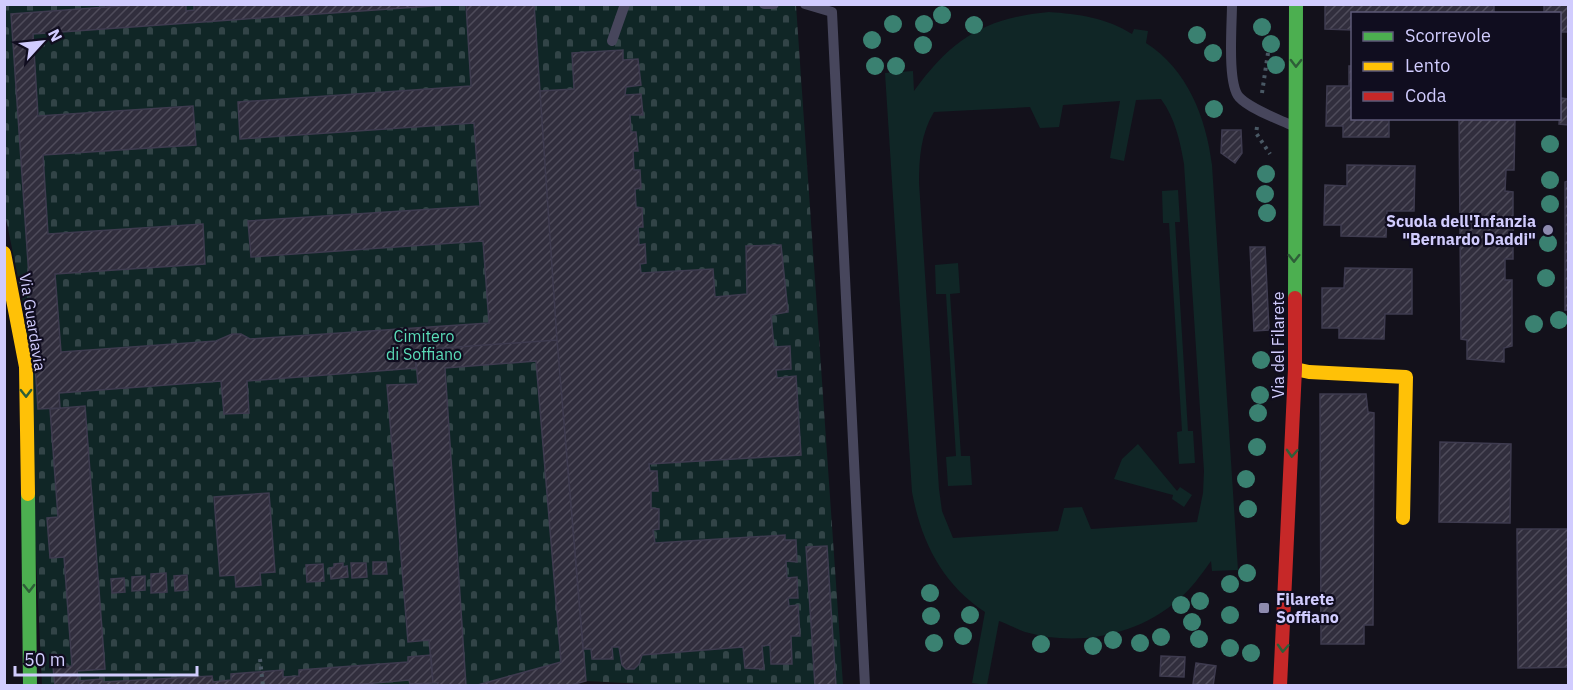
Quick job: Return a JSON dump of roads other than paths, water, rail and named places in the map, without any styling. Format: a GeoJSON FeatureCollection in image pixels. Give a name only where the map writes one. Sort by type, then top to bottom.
{"type":"FeatureCollection","features":[{"type":"Feature","properties":{"kind":"street","name":"Via del Filarete"},"geometry":{"type":"LineString","coordinates":[[1280,686],[1295,369],[1296,4]]}},
{"type":"Feature","properties":{"kind":"street","name":"Via Guardavia"},"geometry":{"type":"LineString","coordinates":[[4,253],[26,367],[30,686]]}},
{"type":"Feature","properties":{"kind":"street"},"geometry":{"type":"LineString","coordinates":[[1295,369],[1309,372],[1406,377],[1403,518]]}},
{"type":"Feature","properties":{"kind":"lane"},"geometry":{"type":"LineString","coordinates":[[612,41],[625,4]]}},
{"type":"Feature","properties":{"kind":"lane"},"geometry":{"type":"LineString","coordinates":[[764,4],[774,4]]}},
{"type":"Feature","properties":{"kind":"lane"},"geometry":{"type":"LineString","coordinates":[[805,4],[832,12],[865,686]]}},
{"type":"Feature","properties":{"kind":"lane"},"geometry":{"type":"LineString","coordinates":[[1232,4],[1232,83],[1239,97],[1260,110],[1295,126]]}},
{"type":"Feature","properties":{"kind":"place","name":"Scuola dell'Infanzia \"Bernardo Daddi\""},"geometry":{"type":"Point","coordinates":[1548,230]}},
{"type":"Feature","properties":{"kind":"place","name":"Filarete Soffiano"},"geometry":{"type":"Point","coordinates":[1264,608]}},
{"type":"Feature","properties":{"kind":"park label","name":"Cimitero di Soffiano"},"geometry":{"type":"Point","coordinates":[424,345]}}]}
